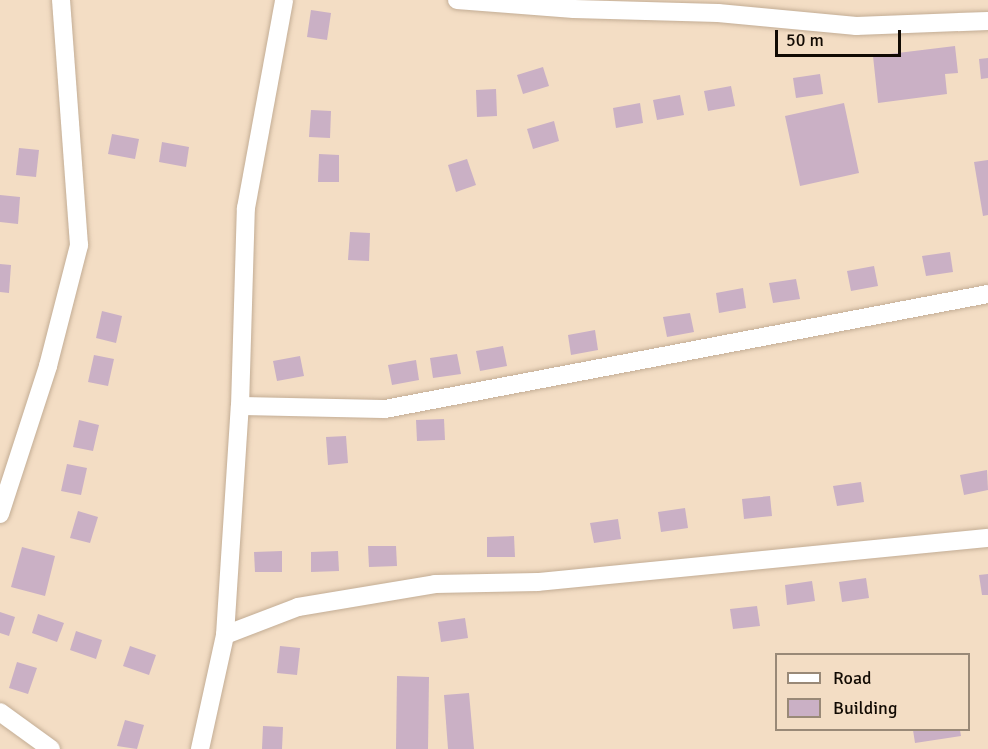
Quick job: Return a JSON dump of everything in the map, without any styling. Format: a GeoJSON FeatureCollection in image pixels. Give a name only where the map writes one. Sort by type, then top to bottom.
{"type":"FeatureCollection","features":[{"type":"Feature","properties":{"kind":"street"},"geometry":{"type":"LineString","coordinates":[[0,514],[48,366],[79,245],[61,0]]}},
{"type":"Feature","properties":{"kind":"street"},"geometry":{"type":"LineString","coordinates":[[200,749],[225,635],[240,406],[246,208],[284,0]]}},
{"type":"Feature","properties":{"kind":"street"},"geometry":{"type":"LineString","coordinates":[[457,0],[574,9],[718,13],[856,26],[988,21]]}},
{"type":"Feature","properties":{"kind":"street"},"geometry":{"type":"LineString","coordinates":[[240,406],[385,409],[988,294]]}},
{"type":"Feature","properties":{"kind":"street"},"geometry":{"type":"LineString","coordinates":[[225,635],[297,607],[435,584],[538,582],[988,538]]}},
{"type":"Feature","properties":{"kind":"street"},"geometry":{"type":"LineString","coordinates":[[0,712],[51,749]]}},
{"type":"Feature","properties":{"kind":"building"},"geometry":{"type":"Polygon","coordinates":[[[311,10],[331,13],[327,40],[307,37],[311,10]]]}},
{"type":"Feature","properties":{"kind":"building"},"geometry":{"type":"Polygon","coordinates":[[[955,46],[958,73],[945,74],[947,94],[878,103],[873,56],[955,46]]]}},
{"type":"Feature","properties":{"kind":"building"},"geometry":{"type":"Polygon","coordinates":[[[988,58],[988,78],[981,79],[979,59],[988,58]]]}},
{"type":"Feature","properties":{"kind":"building"},"geometry":{"type":"Polygon","coordinates":[[[543,67],[549,86],[523,94],[517,75],[543,67]]]}},
{"type":"Feature","properties":{"kind":"building"},"geometry":{"type":"Polygon","coordinates":[[[820,74],[823,94],[796,98],[793,78],[820,74]]]}},
{"type":"Feature","properties":{"kind":"building"},"geometry":{"type":"Polygon","coordinates":[[[731,86],[735,106],[708,111],[704,91],[731,86]]]}},
{"type":"Feature","properties":{"kind":"building"},"geometry":{"type":"Polygon","coordinates":[[[496,89],[497,116],[477,117],[476,90],[496,89]]]}},
{"type":"Feature","properties":{"kind":"building"},"geometry":{"type":"Polygon","coordinates":[[[680,95],[684,115],[657,120],[653,100],[680,95]]]}},
{"type":"Feature","properties":{"kind":"building"},"geometry":{"type":"Polygon","coordinates":[[[640,103],[643,123],[616,128],[613,108],[640,103]]]}},
{"type":"Feature","properties":{"kind":"building"},"geometry":{"type":"Polygon","coordinates":[[[844,103],[859,173],[800,186],[785,116],[844,103]]]}},
{"type":"Feature","properties":{"kind":"building"},"geometry":{"type":"Polygon","coordinates":[[[311,110],[331,111],[330,138],[309,137],[311,110]]]}},
{"type":"Feature","properties":{"kind":"building"},"geometry":{"type":"Polygon","coordinates":[[[554,121],[559,141],[533,149],[527,129],[554,121]]]}},
{"type":"Feature","properties":{"kind":"building"},"geometry":{"type":"Polygon","coordinates":[[[112,134],[139,139],[135,159],[108,154],[112,134]]]}},
{"type":"Feature","properties":{"kind":"building"},"geometry":{"type":"Polygon","coordinates":[[[162,142],[189,147],[186,167],[159,162],[162,142]]]}},
{"type":"Feature","properties":{"kind":"building"},"geometry":{"type":"Polygon","coordinates":[[[19,148],[39,150],[36,177],[16,175],[19,148]]]}},
{"type":"Feature","properties":{"kind":"building"},"geometry":{"type":"Polygon","coordinates":[[[319,154],[339,155],[339,182],[318,182],[319,154]]]}},
{"type":"Feature","properties":{"kind":"building"},"geometry":{"type":"Polygon","coordinates":[[[467,159],[476,185],[456,192],[448,165],[467,159]]]}},
{"type":"Feature","properties":{"kind":"building"},"geometry":{"type":"Polygon","coordinates":[[[988,160],[988,215],[983,216],[974,162],[988,160]]]}},
{"type":"Feature","properties":{"kind":"building"},"geometry":{"type":"Polygon","coordinates":[[[0,195],[20,197],[18,224],[0,222],[0,195]]]}},
{"type":"Feature","properties":{"kind":"building"},"geometry":{"type":"Polygon","coordinates":[[[350,232],[370,233],[369,261],[348,260],[350,232]]]}},
{"type":"Feature","properties":{"kind":"building"},"geometry":{"type":"Polygon","coordinates":[[[950,252],[953,272],[926,276],[922,256],[950,252]]]}},
{"type":"Feature","properties":{"kind":"building"},"geometry":{"type":"Polygon","coordinates":[[[0,264],[11,265],[9,293],[0,292],[0,264]]]}},
{"type":"Feature","properties":{"kind":"building"},"geometry":{"type":"Polygon","coordinates":[[[874,266],[878,286],[851,291],[847,271],[874,266]]]}},
{"type":"Feature","properties":{"kind":"building"},"geometry":{"type":"Polygon","coordinates":[[[796,279],[800,299],[773,303],[769,283],[796,279]]]}},
{"type":"Feature","properties":{"kind":"building"},"geometry":{"type":"Polygon","coordinates":[[[743,288],[746,308],[719,313],[716,293],[743,288]]]}},
{"type":"Feature","properties":{"kind":"building"},"geometry":{"type":"Polygon","coordinates":[[[102,311],[122,316],[116,343],[96,338],[102,311]]]}},
{"type":"Feature","properties":{"kind":"building"},"geometry":{"type":"Polygon","coordinates":[[[690,313],[694,332],[667,337],[663,317],[690,313]]]}},
{"type":"Feature","properties":{"kind":"building"},"geometry":{"type":"Polygon","coordinates":[[[595,330],[598,350],[571,355],[568,335],[595,330]]]}},
{"type":"Feature","properties":{"kind":"building"},"geometry":{"type":"Polygon","coordinates":[[[503,346],[507,366],[480,371],[476,351],[503,346]]]}},
{"type":"Feature","properties":{"kind":"building"},"geometry":{"type":"Polygon","coordinates":[[[457,354],[461,374],[433,378],[430,358],[457,354]]]}},
{"type":"Feature","properties":{"kind":"building"},"geometry":{"type":"Polygon","coordinates":[[[94,355],[114,359],[108,386],[88,382],[94,355]]]}},
{"type":"Feature","properties":{"kind":"building"},"geometry":{"type":"Polygon","coordinates":[[[300,356],[304,376],[277,381],[273,361],[300,356]]]}},
{"type":"Feature","properties":{"kind":"building"},"geometry":{"type":"Polygon","coordinates":[[[416,360],[419,380],[392,385],[388,365],[416,360]]]}},
{"type":"Feature","properties":{"kind":"building"},"geometry":{"type":"Polygon","coordinates":[[[444,419],[445,440],[417,441],[416,420],[444,419]]]}},
{"type":"Feature","properties":{"kind":"building"},"geometry":{"type":"Polygon","coordinates":[[[79,420],[99,425],[93,451],[73,447],[79,420]]]}},
{"type":"Feature","properties":{"kind":"building"},"geometry":{"type":"Polygon","coordinates":[[[346,436],[348,463],[328,465],[326,437],[346,436]]]}},
{"type":"Feature","properties":{"kind":"building"},"geometry":{"type":"Polygon","coordinates":[[[67,464],[87,468],[81,495],[61,491],[67,464]]]}},
{"type":"Feature","properties":{"kind":"building"},"geometry":{"type":"Polygon","coordinates":[[[987,470],[988,490],[964,495],[960,475],[987,470]]]}},
{"type":"Feature","properties":{"kind":"building"},"geometry":{"type":"Polygon","coordinates":[[[861,482],[864,502],[837,506],[833,486],[861,482]]]}},
{"type":"Feature","properties":{"kind":"building"},"geometry":{"type":"Polygon","coordinates":[[[770,496],[772,516],[744,519],[742,499],[770,496]]]}},
{"type":"Feature","properties":{"kind":"building"},"geometry":{"type":"Polygon","coordinates":[[[685,508],[688,528],[661,532],[658,512],[685,508]]]}},
{"type":"Feature","properties":{"kind":"building"},"geometry":{"type":"Polygon","coordinates":[[[78,511],[98,517],[90,543],[70,538],[78,511]]]}},
{"type":"Feature","properties":{"kind":"building"},"geometry":{"type":"Polygon","coordinates":[[[618,519],[621,539],[594,543],[590,523],[618,519]]]}},
{"type":"Feature","properties":{"kind":"building"},"geometry":{"type":"Polygon","coordinates":[[[514,536],[515,557],[487,557],[487,537],[514,536]]]}},
{"type":"Feature","properties":{"kind":"building"},"geometry":{"type":"Polygon","coordinates":[[[368,546],[396,546],[397,566],[369,567],[368,546]]]}},
{"type":"Feature","properties":{"kind":"building"},"geometry":{"type":"Polygon","coordinates":[[[22,547],[55,556],[45,596],[11,587],[22,547]]]}},
{"type":"Feature","properties":{"kind":"building"},"geometry":{"type":"Polygon","coordinates":[[[282,551],[282,572],[255,572],[254,552],[282,551]]]}},
{"type":"Feature","properties":{"kind":"building"},"geometry":{"type":"Polygon","coordinates":[[[338,551],[339,571],[311,572],[311,552],[338,551]]]}},
{"type":"Feature","properties":{"kind":"building"},"geometry":{"type":"Polygon","coordinates":[[[988,574],[988,595],[982,595],[979,575],[988,574]]]}},
{"type":"Feature","properties":{"kind":"building"},"geometry":{"type":"Polygon","coordinates":[[[866,578],[869,598],[842,602],[839,582],[866,578]]]}},
{"type":"Feature","properties":{"kind":"building"},"geometry":{"type":"Polygon","coordinates":[[[812,581],[815,601],[787,605],[785,585],[812,581]]]}},
{"type":"Feature","properties":{"kind":"building"},"geometry":{"type":"Polygon","coordinates":[[[757,606],[760,626],[733,629],[730,609],[757,606]]]}},
{"type":"Feature","properties":{"kind":"building"},"geometry":{"type":"Polygon","coordinates":[[[0,612],[15,617],[9,636],[0,633],[0,612]]]}},
{"type":"Feature","properties":{"kind":"building"},"geometry":{"type":"Polygon","coordinates":[[[38,614],[64,623],[57,642],[32,633],[38,614]]]}},
{"type":"Feature","properties":{"kind":"building"},"geometry":{"type":"Polygon","coordinates":[[[465,618],[468,638],[441,642],[438,622],[465,618]]]}},
{"type":"Feature","properties":{"kind":"building"},"geometry":{"type":"Polygon","coordinates":[[[76,631],[102,640],[96,659],[70,650],[76,631]]]}},
{"type":"Feature","properties":{"kind":"building"},"geometry":{"type":"Polygon","coordinates":[[[130,646],[156,655],[149,675],[123,666],[130,646]]]}},
{"type":"Feature","properties":{"kind":"building"},"geometry":{"type":"Polygon","coordinates":[[[280,646],[300,648],[297,675],[277,673],[280,646]]]}},
{"type":"Feature","properties":{"kind":"building"},"geometry":{"type":"Polygon","coordinates":[[[17,662],[37,668],[28,694],[9,688],[17,662]]]}},
{"type":"Feature","properties":{"kind":"building"},"geometry":{"type":"Polygon","coordinates":[[[397,676],[429,677],[428,749],[396,749],[397,676]]]}},
{"type":"Feature","properties":{"kind":"building"},"geometry":{"type":"Polygon","coordinates":[[[469,693],[474,749],[448,749],[444,695],[469,693]]]}},
{"type":"Feature","properties":{"kind":"building"},"geometry":{"type":"Polygon","coordinates":[[[125,720],[144,725],[137,749],[117,746],[125,720]]]}},
{"type":"Feature","properties":{"kind":"building"},"geometry":{"type":"Polygon","coordinates":[[[263,726],[283,727],[282,749],[262,749],[263,726]]]}},
{"type":"Feature","properties":{"kind":"building"},"geometry":{"type":"Polygon","coordinates":[[[913,731],[960,731],[961,736],[915,743],[913,731]]]}}]}
